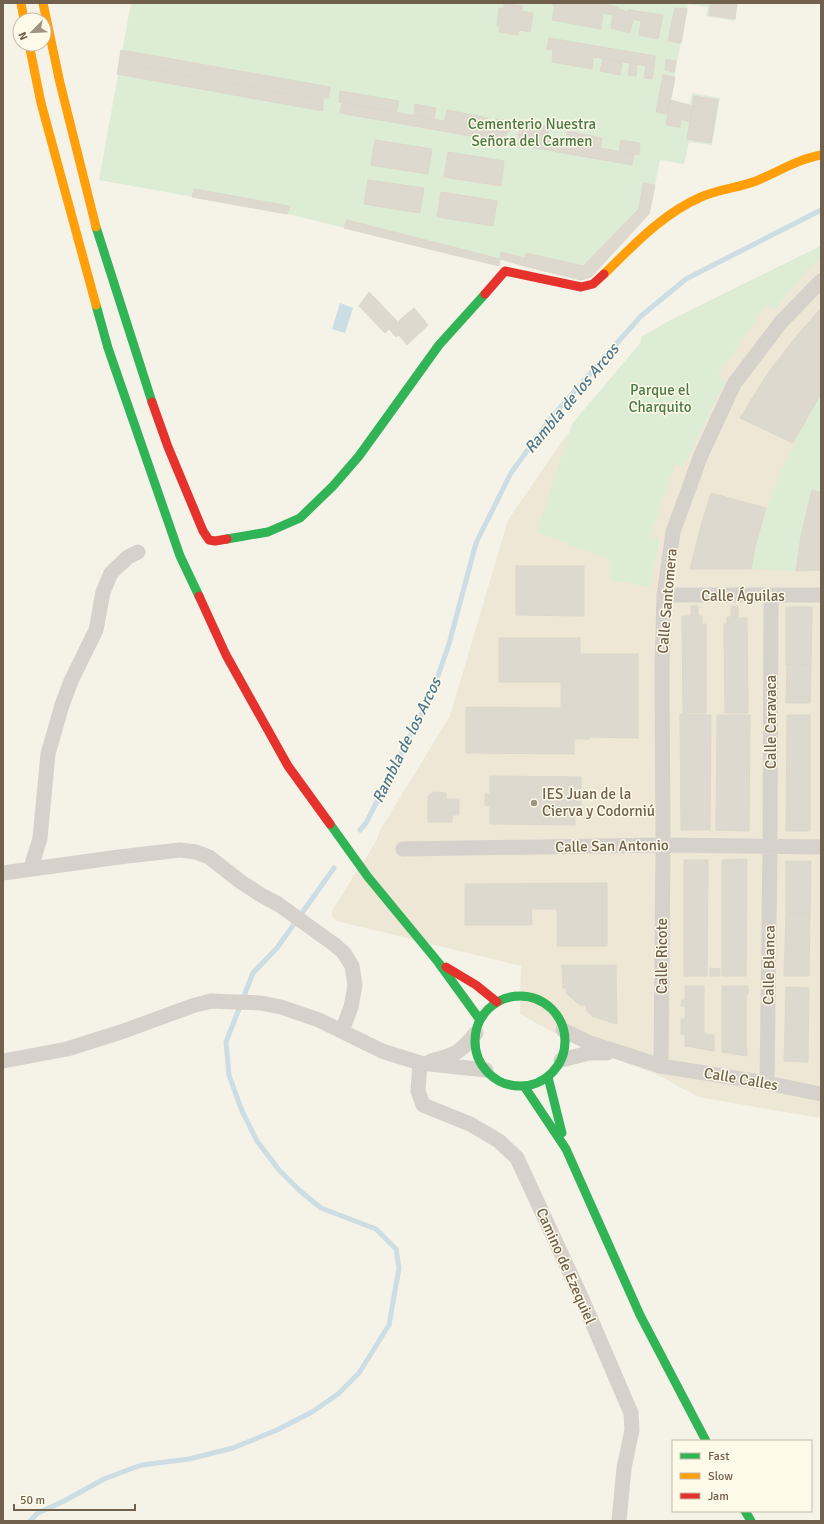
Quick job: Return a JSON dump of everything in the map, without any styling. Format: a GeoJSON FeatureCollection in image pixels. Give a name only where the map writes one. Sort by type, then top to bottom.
{"type":"FeatureCollection","features":[{"type":"Feature","properties":{"kind":"main road"},"geometry":{"type":"LineString","coordinates":[[43,3],[76,154],[92,215],[117,296],[168,447],[203,531],[209,540],[215,541],[268,532],[300,518],[333,486],[359,456],[439,345],[505,272],[581,287],[593,284],[648,230],[672,211],[701,196],[759,180],[788,166],[821,155]]}},
{"type":"Feature","properties":{"kind":"main road"},"geometry":{"type":"LineString","coordinates":[[31,52],[41,103],[108,348],[180,556],[226,655],[288,766],[368,876],[438,962],[478,1027]]}},
{"type":"Feature","properties":{"kind":"main road"},"geometry":{"type":"LineString","coordinates":[[438,962],[476,985],[497,1002]]}},
{"type":"Feature","properties":{"kind":"main road"},"geometry":{"type":"LineString","coordinates":[[522,996],[535,998],[546,1004],[556,1013],[564,1030],[564,1049],[561,1060],[556,1069],[548,1077],[537,1083],[524,1086],[510,1085],[497,1080],[486,1070],[479,1059],[475,1046],[478,1027],[484,1013],[497,1002],[509,997],[522,996]]}},
{"type":"Feature","properties":{"kind":"main road"},"geometry":{"type":"LineString","coordinates":[[548,1077],[566,1149]]}},
{"type":"Feature","properties":{"kind":"main road"},"geometry":{"type":"LineString","coordinates":[[524,1086],[566,1149],[640,1315],[705,1440]]}},
{"type":"Feature","properties":{"kind":"main road"},"geometry":{"type":"LineString","coordinates":[[746,1512],[751,1521]]}},
{"type":"Feature","properties":{"kind":"street","name":"Calle Santomera"},"geometry":{"type":"LineString","coordinates":[[663,845],[662,668],[664,595],[673,532],[701,455],[734,384],[781,322],[821,281]]}},
{"type":"Feature","properties":{"kind":"street"},"geometry":{"type":"LineString","coordinates":[[31,868],[40,838],[48,754],[62,705],[71,681],[96,630],[103,592],[111,573],[128,557],[138,552]]}},
{"type":"Feature","properties":{"kind":"street","name":"Calle Águilas"},"geometry":{"type":"LineString","coordinates":[[664,595],[821,596]]}},
{"type":"Feature","properties":{"kind":"street","name":"Calle Caravaca"},"geometry":{"type":"LineString","coordinates":[[770,847],[771,596]]}},
{"type":"Feature","properties":{"kind":"street","name":"Calle San Antonio"},"geometry":{"type":"LineString","coordinates":[[403,849],[663,845],[821,848]]}},
{"type":"Feature","properties":{"kind":"street","name":"Calle Ricote"},"geometry":{"type":"LineString","coordinates":[[661,1066],[663,845]]}},
{"type":"Feature","properties":{"kind":"street","name":"Calle Blanca"},"geometry":{"type":"LineString","coordinates":[[767,1083],[770,847]]}},
{"type":"Feature","properties":{"kind":"street"},"geometry":{"type":"LineString","coordinates":[[3,873],[31,868],[180,850],[210,856],[241,882],[278,904],[344,953],[352,966],[355,985],[351,1007],[342,1031]]}},
{"type":"Feature","properties":{"kind":"street"},"geometry":{"type":"LineString","coordinates":[[3,1061],[67,1049],[121,1032],[192,1006],[211,1001],[261,1003],[281,1007],[319,1020],[382,1051],[420,1063],[486,1070]]}},
{"type":"Feature","properties":{"kind":"street"},"geometry":{"type":"LineString","coordinates":[[420,1063],[449,1056],[464,1048],[478,1027]]}},
{"type":"Feature","properties":{"kind":"street","name":"Calle Calles"},"geometry":{"type":"LineString","coordinates":[[564,1030],[590,1042],[661,1066],[767,1083],[821,1094]]}},
{"type":"Feature","properties":{"kind":"street"},"geometry":{"type":"LineString","coordinates":[[561,1060],[588,1053],[626,1054]]}},
{"type":"Feature","properties":{"kind":"street","name":"Camino de Ezequiel"},"geometry":{"type":"LineString","coordinates":[[420,1063],[418,1091],[423,1105],[470,1124],[498,1141],[517,1158],[583,1301],[631,1413],[632,1430],[624,1468],[619,1521]]}},
{"type":"Feature","properties":{"kind":"shaded area"},"geometry":{"type":"Polygon","coordinates":[[[821,246],[821,1118],[698,1097],[660,1076],[571,1040],[520,1014],[521,966],[337,921],[332,917],[332,913],[333,909],[376,841],[382,827],[450,716],[508,520],[560,444],[641,342],[641,337],[669,321],[821,246]]]}},
{"type":"Feature","properties":{"kind":"shaded area"},"geometry":{"type":"Polygon","coordinates":[[[340,303],[353,308],[345,333],[332,329],[340,303]]]}},
{"type":"Feature","properties":{"kind":"green space","name":"Cementerio Nuestra Señora del Carmen"},"geometry":{"type":"Polygon","coordinates":[[[131,3],[737,3],[734,21],[706,16],[708,7],[688,4],[670,100],[690,104],[692,93],[720,98],[712,145],[689,142],[684,164],[660,160],[649,214],[591,277],[581,280],[500,259],[499,266],[288,214],[99,180],[131,3]]]}},
{"type":"Feature","properties":{"kind":"green space","name":"Parque el Charquito"},"geometry":{"type":"Polygon","coordinates":[[[821,246],[821,257],[806,271],[774,310],[766,305],[718,375],[725,381],[683,467],[675,464],[650,536],[659,539],[650,587],[610,580],[609,559],[537,532],[572,424],[641,342],[641,337],[669,321],[821,246]]]}},
{"type":"Feature","properties":{"kind":"green space"},"geometry":{"type":"Polygon","coordinates":[[[821,393],[821,493],[812,490],[801,536],[796,571],[751,569],[762,522],[778,478],[821,393]]]}},
{"type":"Feature","properties":{"kind":"building"},"geometry":{"type":"Polygon","coordinates":[[[504,3],[523,6],[522,11],[533,13],[530,32],[519,30],[518,35],[499,32],[500,27],[497,26],[499,8],[504,9],[504,3]]]}},
{"type":"Feature","properties":{"kind":"building"},"geometry":{"type":"Polygon","coordinates":[[[553,3],[596,3],[619,7],[619,9],[628,12],[629,10],[663,15],[658,39],[639,35],[641,21],[633,19],[630,33],[611,28],[613,15],[603,13],[601,29],[552,20],[555,6],[553,3]]]}},
{"type":"Feature","properties":{"kind":"building"},"geometry":{"type":"Polygon","coordinates":[[[711,3],[737,3],[735,19],[709,15],[711,3]]]}},
{"type":"Feature","properties":{"kind":"building"},"geometry":{"type":"Polygon","coordinates":[[[675,8],[687,9],[681,43],[668,41],[675,8]]]}},
{"type":"Feature","properties":{"kind":"building"},"geometry":{"type":"Polygon","coordinates":[[[549,38],[655,56],[654,67],[593,57],[592,69],[552,62],[553,50],[547,49],[549,38]]]}},
{"type":"Feature","properties":{"kind":"building"},"geometry":{"type":"Polygon","coordinates":[[[121,50],[330,87],[328,98],[323,98],[323,100],[119,63],[121,50]]]}},
{"type":"Feature","properties":{"kind":"building"},"geometry":{"type":"Polygon","coordinates":[[[603,59],[622,62],[620,75],[600,71],[603,59]]]}},
{"type":"Feature","properties":{"kind":"building"},"geometry":{"type":"Polygon","coordinates":[[[666,59],[676,61],[674,72],[665,70],[666,59]]]}},
{"type":"Feature","properties":{"kind":"building"},"geometry":{"type":"Polygon","coordinates":[[[119,63],[323,100],[323,111],[117,74],[119,63]]]}},
{"type":"Feature","properties":{"kind":"building"},"geometry":{"type":"Polygon","coordinates":[[[630,63],[637,64],[636,76],[628,75],[630,63]]]}},
{"type":"Feature","properties":{"kind":"building"},"geometry":{"type":"Polygon","coordinates":[[[646,65],[654,67],[652,79],[644,78],[646,65]]]}},
{"type":"Feature","properties":{"kind":"building"},"geometry":{"type":"Polygon","coordinates":[[[663,75],[675,77],[668,114],[656,112],[663,75]]]}},
{"type":"Feature","properties":{"kind":"building"},"geometry":{"type":"Polygon","coordinates":[[[340,91],[399,101],[396,112],[339,102],[340,91]]]}},
{"type":"Feature","properties":{"kind":"building"},"geometry":{"type":"Polygon","coordinates":[[[694,96],[718,100],[711,143],[687,139],[694,96]]]}},
{"type":"Feature","properties":{"kind":"building"},"geometry":{"type":"Polygon","coordinates":[[[670,100],[693,106],[690,122],[681,119],[680,127],[666,125],[670,100]]]}},
{"type":"Feature","properties":{"kind":"building"},"geometry":{"type":"Polygon","coordinates":[[[342,103],[507,132],[505,142],[340,113],[342,103]]]}},
{"type":"Feature","properties":{"kind":"building"},"geometry":{"type":"Polygon","coordinates":[[[415,104],[436,108],[434,119],[414,115],[415,104]]]}},
{"type":"Feature","properties":{"kind":"building"},"geometry":{"type":"Polygon","coordinates":[[[447,110],[488,118],[486,128],[445,120],[447,110]]]}},
{"type":"Feature","properties":{"kind":"building"},"geometry":{"type":"Polygon","coordinates":[[[496,119],[511,121],[509,132],[494,130],[496,119]]]}},
{"type":"Feature","properties":{"kind":"building"},"geometry":{"type":"Polygon","coordinates":[[[521,122],[549,127],[547,139],[519,134],[521,122]]]}},
{"type":"Feature","properties":{"kind":"building"},"geometry":{"type":"Polygon","coordinates":[[[568,131],[602,138],[600,148],[566,142],[568,131]]]}},
{"type":"Feature","properties":{"kind":"building"},"geometry":{"type":"Polygon","coordinates":[[[519,134],[634,154],[632,165],[518,145],[519,134]]]}},
{"type":"Feature","properties":{"kind":"building"},"geometry":{"type":"Polygon","coordinates":[[[375,140],[432,149],[428,174],[371,165],[375,140]]]}},
{"type":"Feature","properties":{"kind":"building"},"geometry":{"type":"Polygon","coordinates":[[[621,140],[640,143],[639,155],[619,151],[621,140]]]}},
{"type":"Feature","properties":{"kind":"building"},"geometry":{"type":"Polygon","coordinates":[[[448,152],[504,161],[501,186],[444,177],[448,152]]]}},
{"type":"Feature","properties":{"kind":"building"},"geometry":{"type":"Polygon","coordinates":[[[368,180],[424,188],[420,213],[364,204],[368,180]]]}},
{"type":"Feature","properties":{"kind":"building"},"geometry":{"type":"Polygon","coordinates":[[[643,183],[655,185],[649,214],[591,277],[581,280],[524,266],[526,253],[583,266],[639,209],[643,183]]]}},
{"type":"Feature","properties":{"kind":"building"},"geometry":{"type":"Polygon","coordinates":[[[194,189],[290,206],[287,214],[192,197],[194,189]]]}},
{"type":"Feature","properties":{"kind":"building"},"geometry":{"type":"Polygon","coordinates":[[[441,192],[497,201],[493,226],[437,217],[441,192]]]}},
{"type":"Feature","properties":{"kind":"building"},"geometry":{"type":"Polygon","coordinates":[[[347,220],[500,259],[499,266],[344,228],[347,220]]]}},
{"type":"Feature","properties":{"kind":"building"},"geometry":{"type":"Polygon","coordinates":[[[501,252],[525,258],[524,266],[500,259],[501,252]]]}},
{"type":"Feature","properties":{"kind":"building"},"geometry":{"type":"Polygon","coordinates":[[[369,292],[397,321],[385,333],[359,306],[369,292]]]}},
{"type":"Feature","properties":{"kind":"building"},"geometry":{"type":"Polygon","coordinates":[[[414,308],[428,325],[407,345],[399,335],[396,337],[389,329],[414,308]]]}},
{"type":"Feature","properties":{"kind":"building"},"geometry":{"type":"Polygon","coordinates":[[[821,308],[821,393],[793,443],[740,418],[768,373],[821,308]]]}},
{"type":"Feature","properties":{"kind":"building"},"geometry":{"type":"Polygon","coordinates":[[[812,490],[821,493],[821,570],[796,571],[801,536],[812,490]]]}},
{"type":"Feature","properties":{"kind":"building"},"geometry":{"type":"Polygon","coordinates":[[[711,493],[766,508],[755,547],[751,569],[690,569],[711,493]]]}},
{"type":"Feature","properties":{"kind":"building"},"geometry":{"type":"Polygon","coordinates":[[[516,566],[584,566],[584,616],[516,615],[516,566]]]}},
{"type":"Feature","properties":{"kind":"building"},"geometry":{"type":"Polygon","coordinates":[[[691,606],[698,606],[698,616],[702,616],[702,624],[706,624],[706,713],[683,713],[682,616],[691,616],[691,606]]]}},
{"type":"Feature","properties":{"kind":"building"},"geometry":{"type":"Polygon","coordinates":[[[731,606],[738,606],[738,618],[747,618],[748,713],[725,713],[724,624],[727,624],[727,617],[731,617],[731,606]]]}},
{"type":"Feature","properties":{"kind":"building"},"geometry":{"type":"Polygon","coordinates":[[[786,607],[812,607],[811,665],[786,665],[786,607]]]}},
{"type":"Feature","properties":{"kind":"building"},"geometry":{"type":"Polygon","coordinates":[[[499,638],[580,638],[580,654],[638,654],[638,738],[589,737],[589,739],[574,739],[574,754],[466,753],[466,707],[561,708],[561,682],[499,682],[499,638]]]}},
{"type":"Feature","properties":{"kind":"building"},"geometry":{"type":"Polygon","coordinates":[[[787,664],[811,665],[810,703],[786,703],[787,664]]]}},
{"type":"Feature","properties":{"kind":"building"},"geometry":{"type":"Polygon","coordinates":[[[680,714],[711,715],[710,830],[681,830],[680,714]]]}},
{"type":"Feature","properties":{"kind":"building"},"geometry":{"type":"Polygon","coordinates":[[[717,715],[750,715],[749,831],[716,830],[717,715]]]}},
{"type":"Feature","properties":{"kind":"building"},"geometry":{"type":"Polygon","coordinates":[[[787,715],[810,715],[810,831],[786,831],[787,715]]]}},
{"type":"Feature","properties":{"kind":"building"},"geometry":{"type":"Polygon","coordinates":[[[490,776],[581,777],[581,805],[575,805],[575,825],[490,824],[490,806],[485,805],[485,794],[490,794],[490,776]]]}},
{"type":"Feature","properties":{"kind":"building"},"geometry":{"type":"Polygon","coordinates":[[[434,792],[446,793],[446,799],[459,799],[459,815],[452,815],[452,822],[428,822],[428,796],[434,792]]]}},
{"type":"Feature","properties":{"kind":"building"},"geometry":{"type":"Polygon","coordinates":[[[747,859],[746,976],[722,976],[722,860],[747,859]]]}},
{"type":"Feature","properties":{"kind":"building"},"geometry":{"type":"Polygon","coordinates":[[[684,860],[708,860],[707,976],[684,976],[684,860]]]}},
{"type":"Feature","properties":{"kind":"building"},"geometry":{"type":"Polygon","coordinates":[[[786,861],[811,861],[810,914],[786,914],[786,861]]]}},
{"type":"Feature","properties":{"kind":"building"},"geometry":{"type":"Polygon","coordinates":[[[607,883],[607,946],[557,946],[557,909],[531,909],[532,925],[465,925],[465,884],[607,883]]]}},
{"type":"Feature","properties":{"kind":"building"},"geometry":{"type":"Polygon","coordinates":[[[786,914],[810,914],[809,976],[784,976],[786,914]]]}},
{"type":"Feature","properties":{"kind":"building"},"geometry":{"type":"Polygon","coordinates":[[[562,965],[616,965],[617,1024],[598,1017],[593,1017],[587,1011],[586,1005],[580,1005],[566,993],[566,988],[563,988],[562,965]]]}},
{"type":"Feature","properties":{"kind":"building"},"geometry":{"type":"Polygon","coordinates":[[[710,968],[720,969],[720,976],[710,976],[710,968]]]}},
{"type":"Feature","properties":{"kind":"building"},"geometry":{"type":"Polygon","coordinates":[[[685,986],[704,986],[704,1034],[714,1035],[714,1051],[685,1046],[685,1034],[681,1034],[681,1019],[685,1019],[685,1006],[681,1006],[682,1000],[685,1000],[685,986]]]}},
{"type":"Feature","properties":{"kind":"building"},"geometry":{"type":"Polygon","coordinates":[[[722,986],[748,986],[748,994],[746,994],[747,1056],[722,1052],[722,986]]]}},
{"type":"Feature","properties":{"kind":"building"},"geometry":{"type":"Polygon","coordinates":[[[786,987],[809,988],[808,1062],[784,1061],[786,987]]]}},
{"type":"Feature","properties":{"kind":"waterway","name":"Rambla de los Arcos"},"geometry":{"type":"LineString","coordinates":[[360,830],[366,823],[432,693],[449,644],[476,543],[511,473],[551,418],[641,316],[686,279],[821,210]]}},
{"type":"Feature","properties":{"kind":"waterway","name":"Rambla de los Arcos"},"geometry":{"type":"LineString","coordinates":[[30,1521],[38,1513],[64,1501],[104,1479],[142,1465],[189,1459],[233,1448],[277,1430],[312,1412],[338,1394],[359,1373],[389,1325],[399,1268],[396,1249],[376,1229],[321,1208],[299,1190],[279,1170],[257,1141],[242,1111],[229,1075],[226,1042],[253,973],[277,948],[334,868]]}},
{"type":"Feature","properties":{"kind":"traffic: fast"},"geometry":{"type":"LineString","coordinates":[[96,227],[152,402]]}},
{"type":"Feature","properties":{"kind":"traffic: fast"},"geometry":{"type":"LineString","coordinates":[[227,539],[268,532],[300,518],[333,486],[359,456],[439,345],[485,294]]}},
{"type":"Feature","properties":{"kind":"traffic: fast"},"geometry":{"type":"LineString","coordinates":[[96,305],[108,348],[180,556],[199,596]]}},
{"type":"Feature","properties":{"kind":"traffic: fast"},"geometry":{"type":"LineString","coordinates":[[330,824],[368,877],[438,962],[480,1020]]}},
{"type":"Feature","properties":{"kind":"traffic: fast"},"geometry":{"type":"LineString","coordinates":[[520,996],[537,1000],[552,1009],[561,1024],[565,1041],[561,1058],[552,1073],[537,1082],[520,1086],[503,1082],[488,1073],[479,1058],[475,1041],[479,1024],[488,1009],[503,1000],[520,996]]}},
{"type":"Feature","properties":{"kind":"traffic: fast"},"geometry":{"type":"LineString","coordinates":[[548,1077],[562,1133]]}},
{"type":"Feature","properties":{"kind":"traffic: fast"},"geometry":{"type":"LineString","coordinates":[[524,1086],[566,1149],[640,1315],[705,1440]]}},
{"type":"Feature","properties":{"kind":"traffic: fast"},"geometry":{"type":"LineString","coordinates":[[746,1512],[751,1521]]}},
{"type":"Feature","properties":{"kind":"traffic: slow"},"geometry":{"type":"LineString","coordinates":[[21,3],[23,12]]}},
{"type":"Feature","properties":{"kind":"traffic: slow"},"geometry":{"type":"LineString","coordinates":[[43,3],[60,83],[96,227]]}},
{"type":"Feature","properties":{"kind":"traffic: slow"},"geometry":{"type":"LineString","coordinates":[[31,52],[41,103],[96,305]]}},
{"type":"Feature","properties":{"kind":"traffic: slow"},"geometry":{"type":"LineString","coordinates":[[604,274],[649,231],[661,221],[687,204],[708,194],[756,181],[796,163],[821,155]]}},
{"type":"Feature","properties":{"kind":"traffic: jam"},"geometry":{"type":"LineString","coordinates":[[485,294],[505,271],[581,287],[593,284],[604,274]]}},
{"type":"Feature","properties":{"kind":"traffic: jam"},"geometry":{"type":"LineString","coordinates":[[152,402],[168,447],[203,531],[209,540],[215,541],[227,539]]}},
{"type":"Feature","properties":{"kind":"traffic: jam"},"geometry":{"type":"LineString","coordinates":[[199,596],[226,655],[288,766],[330,824]]}},
{"type":"Feature","properties":{"kind":"traffic: jam"},"geometry":{"type":"LineString","coordinates":[[446,967],[476,985],[497,1002]]}},
{"type":"Feature","properties":{"kind":"place","name":"IES Juan de la Cierva y Codorniú"},"geometry":{"type":"Point","coordinates":[534,803]}}]}
